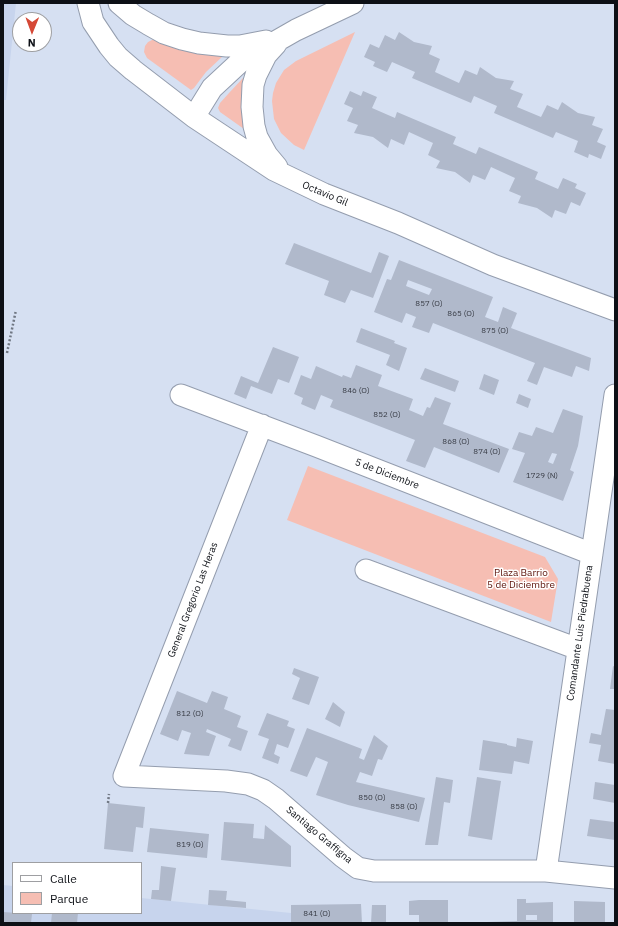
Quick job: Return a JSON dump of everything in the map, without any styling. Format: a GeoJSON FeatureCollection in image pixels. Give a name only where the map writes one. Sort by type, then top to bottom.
{"type":"FeatureCollection","features":[{"type":"Feature","properties":{"kind":"street","name":"Octavio Gil"},"geometry":{"type":"LineString","coordinates":[[88,3],[93,22],[109,46],[133,70],[194,117],[254,157],[294,181],[493,265],[615,310]]}},
{"type":"Feature","properties":{"kind":"street"},"geometry":{"type":"LineString","coordinates":[[119,3],[133,15],[164,33],[199,43],[240,46],[274,39],[285,35]]}},
{"type":"Feature","properties":{"kind":"street"},"geometry":{"type":"LineString","coordinates":[[194,117],[212,88],[230,70],[249,56],[285,35],[353,3]]}},
{"type":"Feature","properties":{"kind":"street"},"geometry":{"type":"LineString","coordinates":[[285,35],[266,55],[259,69],[253,86],[252,107],[254,126],[262,147],[279,169],[294,181]]}},
{"type":"Feature","properties":{"kind":"street","name":"5 de Diciembre"},"geometry":{"type":"LineString","coordinates":[[181,395],[262,425],[592,554]]}},
{"type":"Feature","properties":{"kind":"street","name":"Comandante Luis Piedrabuena"},"geometry":{"type":"LineString","coordinates":[[546,871],[615,395]]}},
{"type":"Feature","properties":{"kind":"street","name":"General Gregorio Las Heras"},"geometry":{"type":"LineString","coordinates":[[124,776],[262,425]]}},
{"type":"Feature","properties":{"kind":"street"},"geometry":{"type":"LineString","coordinates":[[366,570],[578,649]]}},
{"type":"Feature","properties":{"kind":"street","name":"Santiago Graffigna"},"geometry":{"type":"LineString","coordinates":[[124,776],[226,781],[248,784],[263,790],[276,799],[343,857],[358,868],[374,871],[546,871],[615,878]]}},
{"type":"Feature","properties":{"kind":"path"},"geometry":{"type":"LineString","coordinates":[[7,353],[16,310]]}},
{"type":"Feature","properties":{"kind":"shaded area"},"geometry":{"type":"Polygon","coordinates":[[[3,3],[16,3],[15,12],[12,12],[12,42],[6,100],[3,100],[3,3]]]}},
{"type":"Feature","properties":{"kind":"shaded area"},"geometry":{"type":"Polygon","coordinates":[[[3,885],[12,886],[12,914],[142,914],[142,898],[291,913],[291,923],[3,923],[3,885]]]}},
{"type":"Feature","properties":{"kind":"green space"},"geometry":{"type":"Polygon","coordinates":[[[355,32],[304,150],[294,145],[281,133],[274,119],[272,101],[276,83],[284,70],[296,61],[355,32]]]}},
{"type":"Feature","properties":{"kind":"green space"},"geometry":{"type":"Polygon","coordinates":[[[154,39],[223,54],[223,56],[206,72],[191,90],[147,58],[144,52],[145,46],[148,42],[154,39]]]}},
{"type":"Feature","properties":{"kind":"green space"},"geometry":{"type":"Polygon","coordinates":[[[243,78],[245,78],[244,129],[220,112],[218,108],[220,103],[243,78]]]}},
{"type":"Feature","properties":{"kind":"green space","name":"Plaza Barrio 5 de Diciembre"},"geometry":{"type":"Polygon","coordinates":[[[308,466],[545,557],[558,579],[551,622],[287,520],[308,466]]]}},
{"type":"Feature","properties":{"kind":"building"},"geometry":{"type":"Polygon","coordinates":[[[399,32],[414,42],[432,46],[429,54],[440,59],[435,72],[459,83],[465,70],[477,75],[480,67],[496,78],[514,81],[510,89],[523,94],[517,107],[541,117],[547,105],[558,110],[562,102],[578,113],[595,117],[592,125],[603,129],[597,142],[606,146],[601,159],[589,154],[588,158],[574,152],[578,141],[556,132],[553,138],[494,113],[497,106],[474,96],[471,103],[412,78],[415,72],[392,62],[387,72],[373,66],[375,62],[364,57],[370,44],[379,48],[385,35],[395,40],[399,32]]]}},
{"type":"Feature","properties":{"kind":"building"},"geometry":{"type":"Polygon","coordinates":[[[350,91],[361,96],[363,91],[377,97],[372,108],[395,118],[397,112],[456,137],[453,144],[476,154],[479,147],[538,172],[535,179],[558,189],[563,178],[577,184],[575,188],[586,193],[580,206],[571,202],[566,214],[555,210],[552,218],[537,208],[518,203],[521,196],[509,191],[515,178],[491,167],[485,180],[473,175],[470,183],[455,172],[436,168],[440,161],[428,155],[433,143],[409,132],[404,145],[391,139],[388,148],[373,137],[354,133],[358,125],[347,121],[353,108],[344,104],[350,91]]]}},
{"type":"Feature","properties":{"kind":"building"},"geometry":{"type":"Polygon","coordinates":[[[294,243],[371,273],[379,252],[389,256],[373,298],[351,290],[345,303],[324,295],[329,281],[285,264],[294,243]]]}},
{"type":"Feature","properties":{"kind":"building"},"geometry":{"type":"Polygon","coordinates":[[[399,260],[493,297],[485,317],[498,322],[503,307],[517,313],[511,328],[591,358],[589,371],[576,366],[572,377],[544,367],[537,385],[527,381],[535,363],[433,323],[429,333],[412,327],[416,317],[406,313],[402,323],[374,312],[387,279],[391,280],[399,260]],[[408,280],[406,286],[429,295],[432,289],[408,280]]]}},
{"type":"Feature","properties":{"kind":"building"},"geometry":{"type":"Polygon","coordinates":[[[361,328],[395,341],[394,343],[407,348],[399,371],[386,365],[390,355],[356,342],[361,328]]]}},
{"type":"Feature","properties":{"kind":"building"},"geometry":{"type":"Polygon","coordinates":[[[273,347],[299,357],[289,383],[278,379],[272,394],[251,386],[246,399],[234,394],[241,376],[258,383],[273,347]]]}},
{"type":"Feature","properties":{"kind":"building"},"geometry":{"type":"Polygon","coordinates":[[[356,365],[382,375],[378,386],[413,399],[409,410],[423,416],[427,407],[430,408],[435,397],[451,403],[443,424],[509,449],[499,473],[434,447],[425,468],[406,461],[415,440],[330,407],[333,400],[321,395],[315,410],[301,404],[303,398],[294,394],[301,375],[311,379],[316,366],[342,377],[343,375],[351,378],[356,365]]]}},
{"type":"Feature","properties":{"kind":"building"},"geometry":{"type":"Polygon","coordinates":[[[425,368],[459,381],[455,392],[420,379],[425,368]]]}},
{"type":"Feature","properties":{"kind":"building"},"geometry":{"type":"Polygon","coordinates":[[[484,374],[499,380],[494,395],[479,389],[484,374]]]}},
{"type":"Feature","properties":{"kind":"building"},"geometry":{"type":"Polygon","coordinates":[[[519,394],[531,399],[528,408],[516,403],[519,394]]]}},
{"type":"Feature","properties":{"kind":"building"},"geometry":{"type":"Polygon","coordinates":[[[563,409],[583,416],[578,446],[570,470],[574,472],[563,501],[513,482],[525,453],[512,449],[519,432],[532,436],[536,427],[553,433],[563,409]],[[552,453],[548,462],[553,464],[557,454],[552,453]]]}},
{"type":"Feature","properties":{"kind":"building"},"geometry":{"type":"Polygon","coordinates":[[[613,666],[615,667],[615,689],[610,689],[613,666]]]}},
{"type":"Feature","properties":{"kind":"building"},"geometry":{"type":"Polygon","coordinates":[[[294,668],[319,677],[309,705],[292,699],[300,678],[292,674],[294,668]]]}},
{"type":"Feature","properties":{"kind":"building"},"geometry":{"type":"Polygon","coordinates":[[[177,691],[207,703],[212,691],[228,697],[224,709],[241,716],[237,727],[248,731],[241,751],[228,746],[231,739],[207,729],[206,732],[216,736],[209,756],[184,754],[191,733],[182,730],[178,741],[160,734],[177,691]]]}},
{"type":"Feature","properties":{"kind":"building"},"geometry":{"type":"Polygon","coordinates":[[[333,702],[345,712],[340,727],[325,719],[333,702]]]}},
{"type":"Feature","properties":{"kind":"building"},"geometry":{"type":"Polygon","coordinates":[[[606,709],[615,710],[615,764],[598,761],[601,745],[589,743],[591,733],[601,735],[606,709]]]}},
{"type":"Feature","properties":{"kind":"building"},"geometry":{"type":"Polygon","coordinates":[[[267,713],[289,721],[287,726],[295,729],[288,748],[277,744],[274,754],[280,757],[278,764],[262,758],[269,739],[258,735],[267,713]]]}},
{"type":"Feature","properties":{"kind":"building"},"geometry":{"type":"Polygon","coordinates":[[[307,728],[362,749],[359,758],[364,760],[374,735],[388,746],[382,760],[378,759],[372,776],[360,772],[356,782],[425,798],[419,822],[348,805],[316,795],[328,762],[316,757],[307,777],[290,771],[307,728]]]}},
{"type":"Feature","properties":{"kind":"building"},"geometry":{"type":"Polygon","coordinates":[[[517,738],[533,741],[529,764],[514,761],[512,774],[479,770],[483,740],[516,747],[517,738]]]}},
{"type":"Feature","properties":{"kind":"building"},"geometry":{"type":"Polygon","coordinates":[[[436,777],[453,780],[450,803],[444,802],[438,845],[425,845],[436,777]]]}},
{"type":"Feature","properties":{"kind":"building"},"geometry":{"type":"Polygon","coordinates":[[[477,777],[501,781],[492,840],[468,836],[477,777]]]}},
{"type":"Feature","properties":{"kind":"building"},"geometry":{"type":"Polygon","coordinates":[[[595,782],[615,785],[615,803],[593,799],[595,782]]]}},
{"type":"Feature","properties":{"kind":"building"},"geometry":{"type":"Polygon","coordinates":[[[108,803],[145,807],[143,828],[136,827],[133,852],[104,849],[108,803]]]}},
{"type":"Feature","properties":{"kind":"building"},"geometry":{"type":"Polygon","coordinates":[[[590,819],[614,822],[615,819],[615,840],[587,836],[590,819]]]}},
{"type":"Feature","properties":{"kind":"building"},"geometry":{"type":"Polygon","coordinates":[[[224,822],[254,824],[253,838],[264,839],[265,825],[291,846],[291,867],[221,860],[224,822]]]}},
{"type":"Feature","properties":{"kind":"building"},"geometry":{"type":"Polygon","coordinates":[[[150,828],[209,834],[207,858],[147,852],[150,828]]]}},
{"type":"Feature","properties":{"kind":"building"},"geometry":{"type":"Polygon","coordinates":[[[161,866],[176,868],[171,901],[151,899],[152,890],[159,890],[161,866]]]}},
{"type":"Feature","properties":{"kind":"building"},"geometry":{"type":"Polygon","coordinates":[[[209,890],[227,891],[226,900],[246,902],[246,908],[208,905],[209,890]]]}},
{"type":"Feature","properties":{"kind":"building"},"geometry":{"type":"Polygon","coordinates":[[[517,899],[526,899],[526,903],[553,902],[553,923],[487,923],[517,921],[517,899]],[[526,915],[526,920],[537,920],[537,915],[526,915]]]}},
{"type":"Feature","properties":{"kind":"building"},"geometry":{"type":"Polygon","coordinates":[[[448,900],[448,923],[419,923],[419,915],[409,915],[409,901],[448,900]]]}},
{"type":"Feature","properties":{"kind":"building"},"geometry":{"type":"Polygon","coordinates":[[[574,901],[605,902],[605,923],[574,923],[574,901]]]}},
{"type":"Feature","properties":{"kind":"building"},"geometry":{"type":"Polygon","coordinates":[[[361,904],[362,923],[291,923],[291,905],[361,904]]]}},
{"type":"Feature","properties":{"kind":"building"},"geometry":{"type":"Polygon","coordinates":[[[372,905],[386,905],[386,923],[371,923],[372,905]]]}},
{"type":"Feature","properties":{"kind":"building"},"geometry":{"type":"Polygon","coordinates":[[[3,912],[12,913],[12,914],[32,914],[31,923],[3,923],[3,912]]]}},
{"type":"Feature","properties":{"kind":"building"},"geometry":{"type":"Polygon","coordinates":[[[52,914],[78,914],[77,923],[51,923],[52,914]]]}}]}
